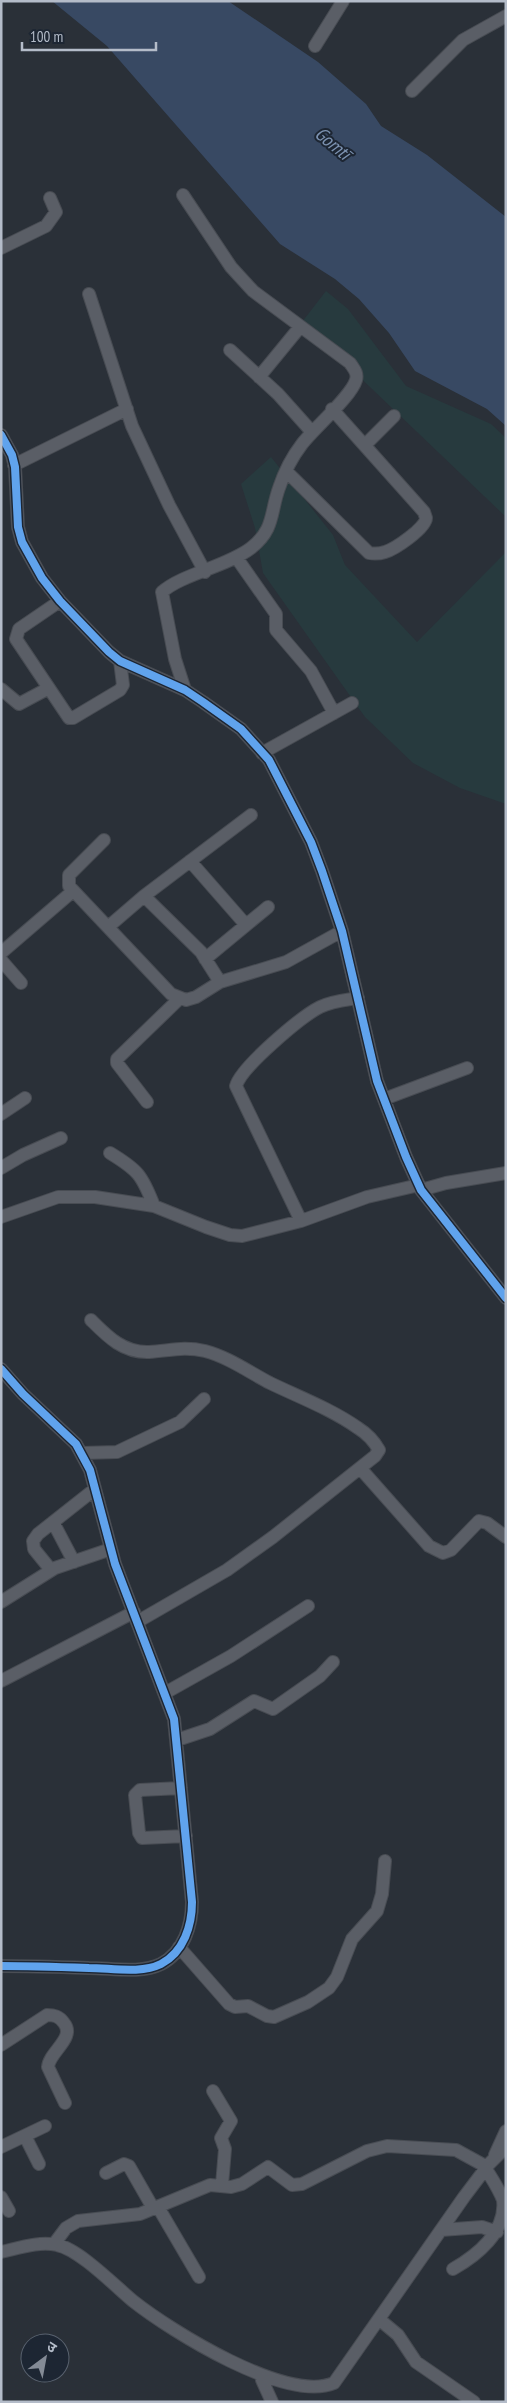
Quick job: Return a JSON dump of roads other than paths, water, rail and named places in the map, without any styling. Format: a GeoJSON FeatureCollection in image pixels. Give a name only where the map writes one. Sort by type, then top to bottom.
{"type":"FeatureCollection","features":[{"type":"Feature","properties":{"kind":"street"},"geometry":{"type":"LineString","coordinates":[[315,46],[343,1]]}},
{"type":"Feature","properties":{"kind":"street"},"geometry":{"type":"LineString","coordinates":[[412,92],[463,40],[506,16]]}},
{"type":"Feature","properties":{"kind":"street"},"geometry":{"type":"LineString","coordinates":[[184,195],[231,266],[253,292],[350,363],[356,372],[356,380],[350,390],[312,432],[286,471],[278,489],[271,525],[251,548],[162,592],[161,595],[176,659],[185,690]]}},
{"type":"Feature","properties":{"kind":"street"},"geometry":{"type":"LineString","coordinates":[[1,248],[46,226],[56,212],[50,198]]}},
{"type":"Feature","properties":{"kind":"street"},"geometry":{"type":"LineString","coordinates":[[89,294],[132,426],[169,505],[205,572]]}},
{"type":"Feature","properties":{"kind":"street"},"geometry":{"type":"LineString","coordinates":[[259,377],[300,327]]}},
{"type":"Feature","properties":{"kind":"street"},"geometry":{"type":"LineString","coordinates":[[230,350],[278,394],[312,432]]}},
{"type":"Feature","properties":{"kind":"street"},"geometry":{"type":"LineString","coordinates":[[14,464],[127,409]]}},
{"type":"Feature","properties":{"kind":"street"},"geometry":{"type":"LineString","coordinates":[[286,471],[369,553],[386,552],[396,547],[424,524],[426,518],[332,409]]}},
{"type":"Feature","properties":{"kind":"street"},"geometry":{"type":"LineString","coordinates":[[365,445],[394,416]]}},
{"type":"Feature","properties":{"kind":"street"},"geometry":{"type":"LineString","coordinates":[[1,435],[12,455],[14,464],[18,527],[22,542],[42,578],[60,601],[120,661],[185,690],[242,729],[269,760],[311,842],[342,931],[377,1081],[420,1187],[506,1298]]}},
{"type":"Feature","properties":{"kind":"street"},"geometry":{"type":"LineString","coordinates":[[236,557],[276,614],[276,630],[310,671],[334,713]]}},
{"type":"Feature","properties":{"kind":"street"},"geometry":{"type":"LineString","coordinates":[[60,601],[19,629],[16,639],[69,718],[73,718],[120,690],[123,685],[120,661]]}},
{"type":"Feature","properties":{"kind":"street"},"geometry":{"type":"LineString","coordinates":[[1,689],[19,704],[49,688]]}},
{"type":"Feature","properties":{"kind":"street"},"geometry":{"type":"LineString","coordinates":[[262,752],[352,703]]}},
{"type":"Feature","properties":{"kind":"street"},"geometry":{"type":"LineString","coordinates":[[108,927],[144,896],[251,814]]}},
{"type":"Feature","properties":{"kind":"street"},"geometry":{"type":"LineString","coordinates":[[104,840],[69,875],[69,886],[171,994],[179,998],[186,1000],[196,997],[220,982],[273,968],[342,931]]}},
{"type":"Feature","properties":{"kind":"street"},"geometry":{"type":"LineString","coordinates":[[190,861],[246,925]]}},
{"type":"Feature","properties":{"kind":"street"},"geometry":{"type":"LineString","coordinates":[[1,953],[73,891]]}},
{"type":"Feature","properties":{"kind":"street"},"geometry":{"type":"LineString","coordinates":[[144,896],[205,959],[220,982]]}},
{"type":"Feature","properties":{"kind":"street"},"geometry":{"type":"LineString","coordinates":[[205,959],[268,907]]}},
{"type":"Feature","properties":{"kind":"street"},"geometry":{"type":"LineString","coordinates":[[1,960],[21,983]]}},
{"type":"Feature","properties":{"kind":"street"},"geometry":{"type":"LineString","coordinates":[[147,1102],[117,1063],[117,1059],[179,998]]}},
{"type":"Feature","properties":{"kind":"street"},"geometry":{"type":"LineString","coordinates":[[301,1221],[236,1086],[243,1074],[276,1040],[306,1015],[321,1006],[358,998]]}},
{"type":"Feature","properties":{"kind":"street"},"geometry":{"type":"LineString","coordinates":[[384,1099],[467,1068]]}},
{"type":"Feature","properties":{"kind":"street"},"geometry":{"type":"LineString","coordinates":[[1,1114],[26,1098]]}},
{"type":"Feature","properties":{"kind":"street"},"geometry":{"type":"LineString","coordinates":[[1,1168],[23,1154],[61,1138]]}},
{"type":"Feature","properties":{"kind":"street"},"geometry":{"type":"LineString","coordinates":[[110,1153],[129,1165],[142,1177],[154,1206]]}},
{"type":"Feature","properties":{"kind":"street"},"geometry":{"type":"LineString","coordinates":[[1,1217],[40,1202],[75,1195],[154,1206],[230,1235],[252,1235],[301,1221],[366,1197],[506,1173]]}},
{"type":"Feature","properties":{"kind":"street"},"geometry":{"type":"LineString","coordinates":[[1,1681],[135,1617],[227,1570],[273,1537],[360,1468],[375,1456],[378,1450],[369,1437],[344,1419],[207,1352],[183,1348],[149,1352],[128,1349],[111,1339],[91,1320]]}},
{"type":"Feature","properties":{"kind":"street"},"geometry":{"type":"LineString","coordinates":[[1,1369],[23,1394],[76,1444],[82,1453],[95,1489],[111,1550],[135,1617],[166,1693],[174,1719],[192,1902],[192,1918],[188,1930],[179,1947],[163,1963],[144,1969],[1,1966]]}},
{"type":"Feature","properties":{"kind":"street"},"geometry":{"type":"LineString","coordinates":[[82,1453],[117,1452],[180,1422],[204,1399]]}},
{"type":"Feature","properties":{"kind":"street"},"geometry":{"type":"LineString","coordinates":[[360,1468],[403,1518],[429,1546],[438,1552],[451,1550],[479,1521],[487,1523],[506,1537]]}},
{"type":"Feature","properties":{"kind":"street"},"geometry":{"type":"LineString","coordinates":[[51,1570],[32,1545],[35,1538],[95,1489]]}},
{"type":"Feature","properties":{"kind":"street"},"geometry":{"type":"LineString","coordinates":[[53,1522],[74,1562]]}},
{"type":"Feature","properties":{"kind":"street"},"geometry":{"type":"LineString","coordinates":[[1,1602],[51,1570],[111,1550]]}},
{"type":"Feature","properties":{"kind":"street"},"geometry":{"type":"LineString","coordinates":[[166,1693],[231,1656],[308,1606]]}},
{"type":"Feature","properties":{"kind":"street"},"geometry":{"type":"LineString","coordinates":[[177,1740],[210,1729],[254,1701],[273,1710],[320,1676],[333,1662]]}},
{"type":"Feature","properties":{"kind":"street"},"geometry":{"type":"LineString","coordinates":[[181,1788],[140,1790],[134,1795],[138,1833],[142,1838],[186,1836]]}},
{"type":"Feature","properties":{"kind":"street"},"geometry":{"type":"LineString","coordinates":[[179,1947],[229,2004],[235,2007],[248,2006],[267,2016],[277,2016],[318,1996],[334,1983],[352,1940],[377,1911],[382,1894],[384,1861]]}},
{"type":"Feature","properties":{"kind":"street"},"geometry":{"type":"LineString","coordinates":[[1,2045],[47,2015],[56,2016],[62,2021],[67,2030],[67,2036],[51,2056],[48,2068],[65,2104]]}},
{"type":"Feature","properties":{"kind":"street"},"geometry":{"type":"LineString","coordinates":[[213,2091],[231,2121],[221,2138],[225,2149],[222,2185]]}},
{"type":"Feature","properties":{"kind":"street"},"geometry":{"type":"LineString","coordinates":[[1,2147],[45,2126]]}},
{"type":"Feature","properties":{"kind":"street"},"geometry":{"type":"LineString","coordinates":[[489,2165],[506,2131]]}},
{"type":"Feature","properties":{"kind":"street"},"geometry":{"type":"LineString","coordinates":[[25,2136],[39,2164]]}},
{"type":"Feature","properties":{"kind":"street"},"geometry":{"type":"LineString","coordinates":[[54,2244],[66,2228],[78,2221],[128,2216],[155,2208],[210,2185],[231,2187],[242,2184],[268,2168],[292,2185],[302,2184],[367,2151],[387,2146],[456,2150],[489,2165],[504,2208],[503,2218],[496,2232],[478,2254],[453,2269]]}},
{"type":"Feature","properties":{"kind":"street"},"geometry":{"type":"LineString","coordinates":[[1,2252],[36,2245],[54,2244],[67,2248],[85,2260],[134,2302],[215,2358],[262,2380],[298,2392],[320,2391],[334,2384],[441,2230],[489,2165],[506,2147]]}},
{"type":"Feature","properties":{"kind":"street"},"geometry":{"type":"LineString","coordinates":[[106,2173],[124,2164],[129,2166],[199,2277]]}},
{"type":"Feature","properties":{"kind":"street"},"geometry":{"type":"LineString","coordinates":[[1,2197],[9,2211]]}},
{"type":"Feature","properties":{"kind":"street"},"geometry":{"type":"LineString","coordinates":[[441,2230],[482,2227],[496,2232]]}},
{"type":"Feature","properties":{"kind":"street"},"geometry":{"type":"LineString","coordinates":[[380,2320],[398,2335],[416,2362],[474,2402]]}},
{"type":"Feature","properties":{"kind":"street"},"geometry":{"type":"LineString","coordinates":[[262,2380],[272,2402]]}},
{"type":"Feature","properties":{"kind":"water","name":"Gomtī"},"geometry":{"type":"Polygon","coordinates":[[[52,1],[228,1],[318,62],[366,104],[381,126],[427,155],[506,217],[506,426],[487,409],[415,371],[389,333],[359,299],[335,279],[280,244],[107,46],[52,1]]]}}]}
